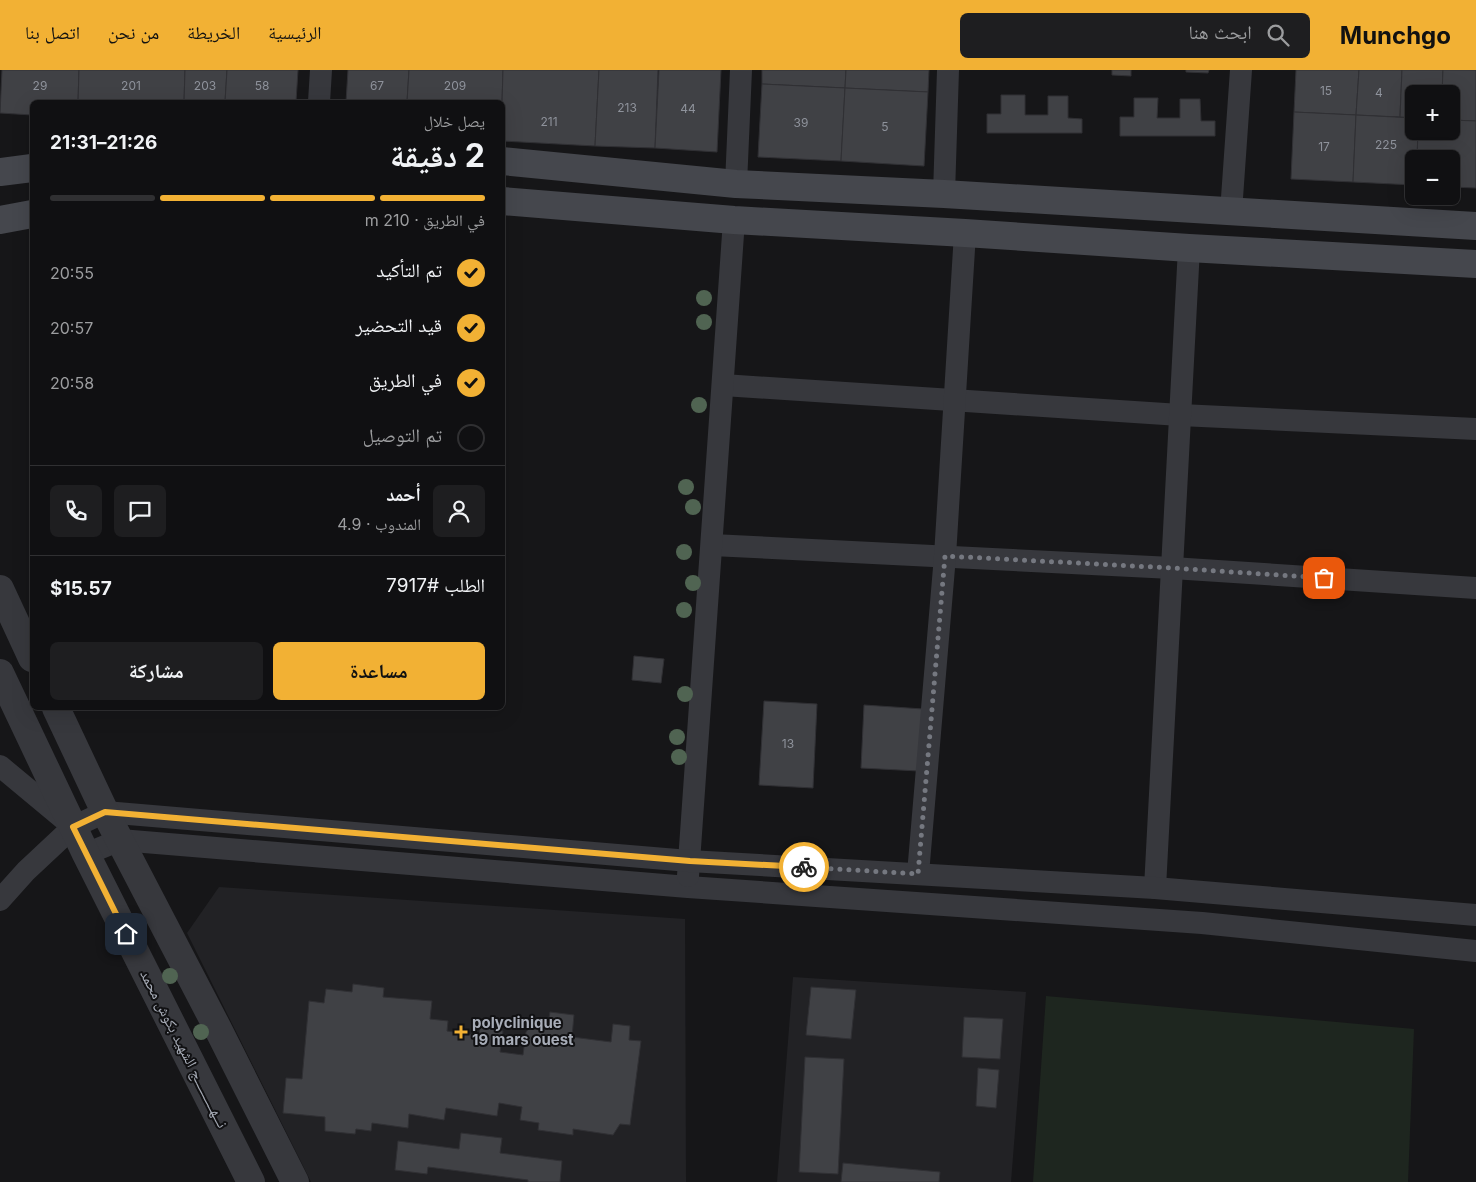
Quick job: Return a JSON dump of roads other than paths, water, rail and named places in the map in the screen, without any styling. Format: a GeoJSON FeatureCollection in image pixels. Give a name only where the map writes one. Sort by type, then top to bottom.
{"type":"FeatureCollection","features":[{"type":"Feature","properties":{"kind":"main road"},"geometry":{"type":"LineString","coordinates":[[505,161],[736,184],[944,194],[1476,226]]}},
{"type":"Feature","properties":{"kind":"main road"},"geometry":{"type":"LineString","coordinates":[[0,172],[30,168]]}},
{"type":"Feature","properties":{"kind":"main road"},"geometry":{"type":"LineString","coordinates":[[505,201],[734,220],[965,232],[1189,248],[1476,264]]}},
{"type":"Feature","properties":{"kind":"main road"},"geometry":{"type":"LineString","coordinates":[[0,220],[30,214]]}},
{"type":"Feature","properties":{"kind":"street"},"geometry":{"type":"LineString","coordinates":[[319,100],[321,70]]}},
{"type":"Feature","properties":{"kind":"street"},"geometry":{"type":"LineString","coordinates":[[736,184],[741,70]]}},
{"type":"Feature","properties":{"kind":"street"},"geometry":{"type":"LineString","coordinates":[[944,194],[948,70]]}},
{"type":"Feature","properties":{"kind":"street"},"geometry":{"type":"LineString","coordinates":[[1231,212],[1241,70]]}},
{"type":"Feature","properties":{"kind":"street"},"geometry":{"type":"LineString","coordinates":[[688,887],[734,220]]}},
{"type":"Feature","properties":{"kind":"street"},"geometry":{"type":"LineString","coordinates":[[918,874],[945,556],[965,232]]}},
{"type":"Feature","properties":{"kind":"street"},"geometry":{"type":"LineString","coordinates":[[1155,888],[1189,248]]}},
{"type":"Feature","properties":{"kind":"street"},"geometry":{"type":"LineString","coordinates":[[723,385],[1180,416],[1476,429]]}},
{"type":"Feature","properties":{"kind":"street"},"geometry":{"type":"LineString","coordinates":[[712,545],[1172,568],[1476,588]]}},
{"type":"Feature","properties":{"kind":"street"},"geometry":{"type":"LineString","coordinates":[[0,589],[30,654]]}},
{"type":"Feature","properties":{"kind":"street","name":"نـــهـــــــــــج الشهيد بكوش محمد"},"geometry":{"type":"LineString","coordinates":[[0,673],[86,854],[251,1182]]}},
{"type":"Feature","properties":{"kind":"street"},"geometry":{"type":"LineString","coordinates":[[57,710],[105,812],[214,1020],[295,1182]]}},
{"type":"Feature","properties":{"kind":"street"},"geometry":{"type":"LineString","coordinates":[[0,766],[73,827]]}},
{"type":"Feature","properties":{"kind":"street"},"geometry":{"type":"LineString","coordinates":[[0,900],[26,871],[73,827],[105,812],[690,861],[1155,888],[1476,915]]}},
{"type":"Feature","properties":{"kind":"street"},"geometry":{"type":"LineString","coordinates":[[86,854],[120,840],[688,887],[1202,923],[1476,951]]}},
{"type":"Feature","properties":{"kind":"place","name":"polyclinique 19 mars ouest"},"geometry":{"type":"Point","coordinates":[461,1032]}}]}
